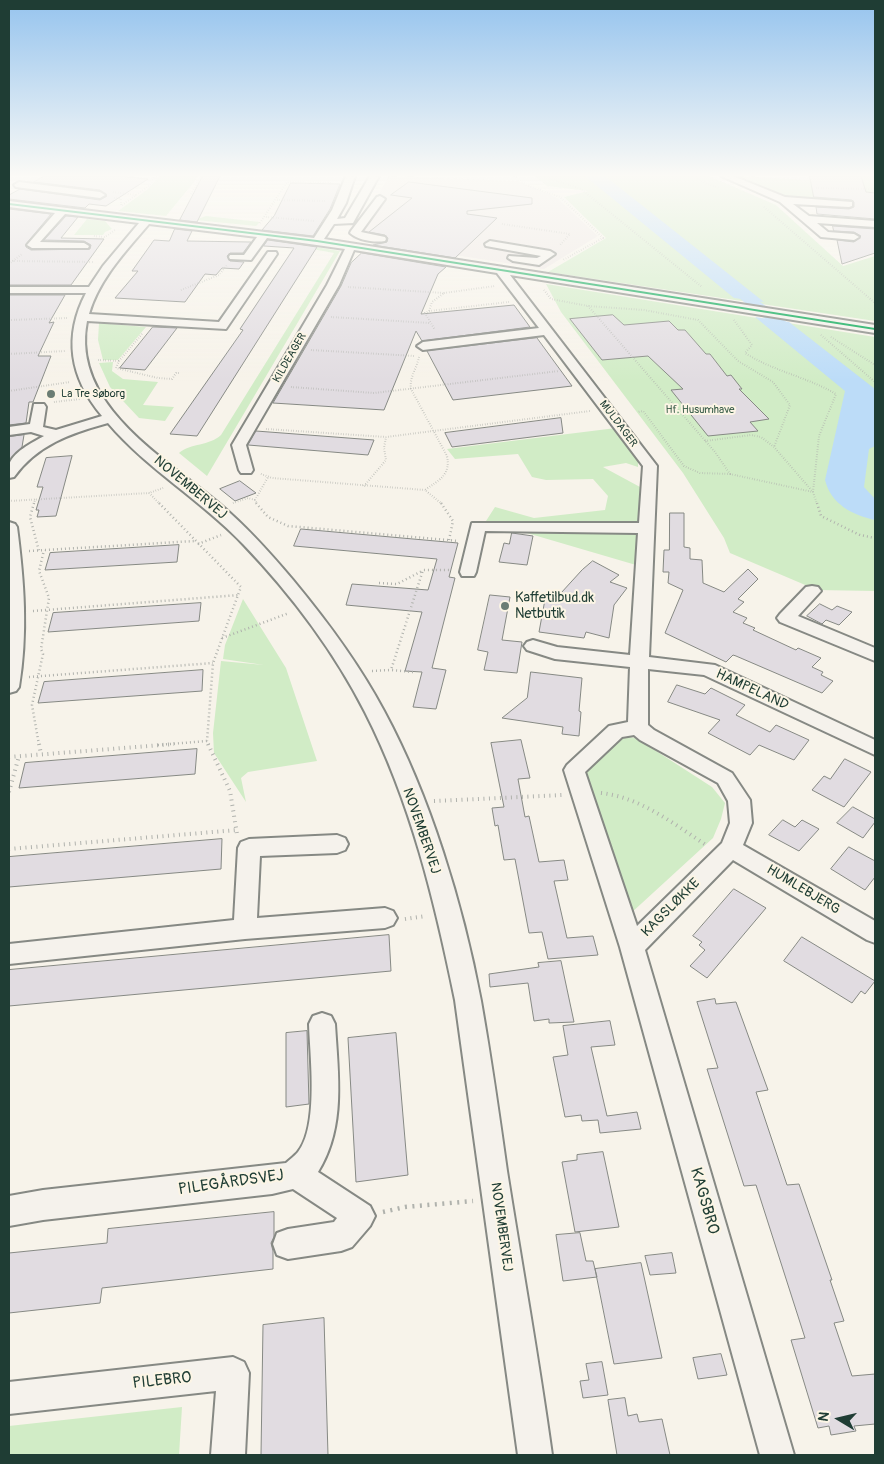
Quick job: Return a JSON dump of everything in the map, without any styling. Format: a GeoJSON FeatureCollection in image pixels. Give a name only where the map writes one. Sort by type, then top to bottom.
{"type":"FeatureCollection","features":[{"type":"Feature","properties":{"kind":"street","name":"NOVEMBERVEJ"},"geometry":{"type":"LineString","coordinates":[[127,244],[92,290],[81,318],[77,342],[78,350],[81,367],[91,388],[109,418],[131,439],[216,509],[268,562],[306,607],[354,676],[386,736],[418,814],[448,913],[468,1000],[535,1455]]}},
{"type":"Feature","properties":{"kind":"street"},"geometry":{"type":"LineString","coordinates":[[231,261],[247,258],[257,244]]}},
{"type":"Feature","properties":{"kind":"street"},"geometry":{"type":"LineString","coordinates":[[340,244],[875,329]]}},
{"type":"Feature","properties":{"kind":"street"},"geometry":{"type":"LineString","coordinates":[[388,252],[392,244]]}},
{"type":"Feature","properties":{"kind":"street"},"geometry":{"type":"LineString","coordinates":[[492,244],[550,254]]}},
{"type":"Feature","properties":{"kind":"street","name":"KILDEAGER"},"geometry":{"type":"LineString","coordinates":[[246,470],[239,444],[333,286],[352,246]]}},
{"type":"Feature","properties":{"kind":"street"},"geometry":{"type":"LineString","coordinates":[[81,318],[222,326],[272,254]]}},
{"type":"Feature","properties":{"kind":"street"},"geometry":{"type":"LineString","coordinates":[[483,254],[539,262]]}},
{"type":"Feature","properties":{"kind":"street"},"geometry":{"type":"LineString","coordinates":[[531,274],[539,262],[550,254]]}},
{"type":"Feature","properties":{"kind":"street","name":"MULDAGER"},"geometry":{"type":"LineString","coordinates":[[501,270],[650,466],[639,662]]}},
{"type":"Feature","properties":{"kind":"street"},"geometry":{"type":"LineString","coordinates":[[9,290],[92,290]]}},
{"type":"Feature","properties":{"kind":"street"},"geometry":{"type":"LineString","coordinates":[[421,352],[442,344],[549,331]]}},
{"type":"Feature","properties":{"kind":"street"},"geometry":{"type":"LineString","coordinates":[[36,430],[39,407]]}},
{"type":"Feature","properties":{"kind":"street"},"geometry":{"type":"LineString","coordinates":[[9,474],[30,451],[56,435],[109,418]]}},
{"type":"Feature","properties":{"kind":"street"},"geometry":{"type":"LineString","coordinates":[[9,431],[31,428],[56,435]]}},
{"type":"Feature","properties":{"kind":"street"},"geometry":{"type":"LineString","coordinates":[[468,572],[478,526],[646,528]]}},
{"type":"Feature","properties":{"kind":"street"},"geometry":{"type":"LineString","coordinates":[[9,527],[15,612],[10,683]]}},
{"type":"Feature","properties":{"kind":"street"},"geometry":{"type":"LineString","coordinates":[[812,591],[786,618],[872,648]]}},
{"type":"Feature","properties":{"kind":"street","name":"HAMPELAND"},"geometry":{"type":"LineString","coordinates":[[532,646],[555,653],[708,670],[875,748]]}},
{"type":"Feature","properties":{"kind":"street"},"geometry":{"type":"LineString","coordinates":[[638,727],[639,662]]}},
{"type":"Feature","properties":{"kind":"street","name":"KAGSLØKKE"},"geometry":{"type":"LineString","coordinates":[[638,727],[646,735],[725,778],[739,800],[740,823],[731,848],[632,947],[574,770],[616,731],[638,727]]}},
{"type":"Feature","properties":{"kind":"street"},"geometry":{"type":"LineString","coordinates":[[246,929],[243,839],[337,844]]}},
{"type":"Feature","properties":{"kind":"street","name":"HUMLEBJERG"},"geometry":{"type":"LineString","coordinates":[[731,848],[875,933]]}},
{"type":"Feature","properties":{"kind":"street"},"geometry":{"type":"LineString","coordinates":[[9,954],[246,929],[385,918]]}},
{"type":"Feature","properties":{"kind":"street","name":"KAGSBRO"},"geometry":{"type":"LineString","coordinates":[[632,947],[777,1455]]}},
{"type":"Feature","properties":{"kind":"street","name":"PILEGÅRDSVEJ"},"geometry":{"type":"LineString","coordinates":[[9,1211],[52,1204],[272,1180],[294,1174],[316,1152],[324,1121],[322,1024]]}},
{"type":"Feature","properties":{"kind":"street"},"geometry":{"type":"LineString","coordinates":[[288,1244],[340,1236],[360,1216],[294,1174]]}},
{"type":"Feature","properties":{"kind":"street","name":"PILEBRO"},"geometry":{"type":"LineString","coordinates":[[9,1398],[233,1373],[228,1455]]}},
{"type":"Feature","properties":{"kind":"path"},"geometry":{"type":"LineString","coordinates":[[550,254],[560,244]]}},
{"type":"Feature","properties":{"kind":"path"},"geometry":{"type":"LineString","coordinates":[[590,244],[531,274],[551,299],[588,306],[644,310],[698,320],[738,361],[773,382],[790,406],[774,447]]}},
{"type":"Feature","properties":{"kind":"path"},"geometry":{"type":"LineString","coordinates":[[649,244],[725,306],[752,345],[745,353],[756,362],[822,385],[836,394],[820,436],[813,492]]}},
{"type":"Feature","properties":{"kind":"path"},"geometry":{"type":"LineString","coordinates":[[807,244],[875,303]]}},
{"type":"Feature","properties":{"kind":"path"},"geometry":{"type":"LineString","coordinates":[[12,261],[112,262]]}},
{"type":"Feature","properties":{"kind":"path"},"geometry":{"type":"LineString","coordinates":[[181,290],[219,275],[231,261]]}},
{"type":"Feature","properties":{"kind":"path"},"geometry":{"type":"LineString","coordinates":[[333,286],[444,293],[511,284]]}},
{"type":"Feature","properties":{"kind":"path"},"geometry":{"type":"LineString","coordinates":[[442,344],[425,312],[428,311],[432,302],[444,293]]}},
{"type":"Feature","properties":{"kind":"path"},"geometry":{"type":"LineString","coordinates":[[428,311],[524,301]]}},
{"type":"Feature","properties":{"kind":"path"},"geometry":{"type":"LineString","coordinates":[[588,306],[705,441],[730,474]]}},
{"type":"Feature","properties":{"kind":"path"},"geometry":{"type":"LineString","coordinates":[[315,316],[430,323]]}},
{"type":"Feature","properties":{"kind":"path"},"geometry":{"type":"LineString","coordinates":[[9,320],[81,318]]}},
{"type":"Feature","properties":{"kind":"path"},"geometry":{"type":"LineString","coordinates":[[803,318],[875,382]]}},
{"type":"Feature","properties":{"kind":"path"},"geometry":{"type":"LineString","coordinates":[[819,321],[827,334],[875,365]]}},
{"type":"Feature","properties":{"kind":"path"},"geometry":{"type":"LineString","coordinates":[[152,322],[116,368],[158,378],[172,379],[176,373],[180,373]]}},
{"type":"Feature","properties":{"kind":"path"},"geometry":{"type":"LineString","coordinates":[[296,349],[421,352],[416,371],[409,381],[411,389],[447,456],[449,466],[443,477],[425,490]]}},
{"type":"Feature","properties":{"kind":"path"},"geometry":{"type":"LineString","coordinates":[[9,354],[78,350]]}},
{"type":"Feature","properties":{"kind":"path"},"geometry":{"type":"LineString","coordinates":[[274,386],[374,393],[577,369]]}},
{"type":"Feature","properties":{"kind":"path"},"geometry":{"type":"LineString","coordinates":[[9,391],[91,388]]}},
{"type":"Feature","properties":{"kind":"path"},"geometry":{"type":"LineString","coordinates":[[39,407],[41,404],[91,388]]}},
{"type":"Feature","properties":{"kind":"path"},"geometry":{"type":"LineString","coordinates":[[249,428],[386,437],[606,409]]}},
{"type":"Feature","properties":{"kind":"path"},"geometry":{"type":"LineString","coordinates":[[638,412],[643,411],[684,466],[692,472],[714,475],[730,474],[813,492]]}},
{"type":"Feature","properties":{"kind":"path"},"geometry":{"type":"LineString","coordinates":[[705,441],[751,435],[761,437],[774,447],[813,492],[821,516],[860,535],[875,538]]}},
{"type":"Feature","properties":{"kind":"path"},"geometry":{"type":"LineString","coordinates":[[364,486],[386,460],[384,448],[386,437]]}},
{"type":"Feature","properties":{"kind":"path"},"geometry":{"type":"LineString","coordinates":[[246,470],[268,477],[425,490],[439,500],[453,521],[449,540]]}},
{"type":"Feature","properties":{"kind":"path"},"geometry":{"type":"LineString","coordinates":[[255,500],[268,477]]}},
{"type":"Feature","properties":{"kind":"path"},"geometry":{"type":"LineString","coordinates":[[9,501],[149,493],[182,481]]}},
{"type":"Feature","properties":{"kind":"path"},"geometry":{"type":"LineString","coordinates":[[9,850],[243,839],[230,791],[207,741],[213,663],[241,586],[149,493]]}},
{"type":"Feature","properties":{"kind":"path"},"geometry":{"type":"LineString","coordinates":[[216,509],[248,498],[255,500],[262,514],[267,518],[288,526],[474,542]]}},
{"type":"Feature","properties":{"kind":"path"},"geometry":{"type":"LineString","coordinates":[[35,499],[30,517],[39,551]]}},
{"type":"Feature","properties":{"kind":"path"},"geometry":{"type":"LineString","coordinates":[[12,563],[44,550],[197,542],[237,530]]}},
{"type":"Feature","properties":{"kind":"path"},"geometry":{"type":"LineString","coordinates":[[41,754],[32,705],[40,676],[49,598],[39,571],[44,550]]}},
{"type":"Feature","properties":{"kind":"path"},"geometry":{"type":"LineString","coordinates":[[379,583],[397,584],[428,569],[468,572]]}},
{"type":"Feature","properties":{"kind":"path"},"geometry":{"type":"LineString","coordinates":[[413,672],[392,670],[423,570]]}},
{"type":"Feature","properties":{"kind":"path"},"geometry":{"type":"LineString","coordinates":[[15,612],[239,595]]}},
{"type":"Feature","properties":{"kind":"path"},"geometry":{"type":"LineString","coordinates":[[222,638],[306,607]]}},
{"type":"Feature","properties":{"kind":"path"},"geometry":{"type":"LineString","coordinates":[[10,683],[40,676],[213,663]]}},
{"type":"Feature","properties":{"kind":"path"},"geometry":{"type":"LineString","coordinates":[[9,757],[207,741]]}},
{"type":"Feature","properties":{"kind":"path"},"geometry":{"type":"LineString","coordinates":[[9,792],[19,756]]}},
{"type":"Feature","properties":{"kind":"path"},"geometry":{"type":"LineString","coordinates":[[385,918],[391,920],[448,913]]}},
{"type":"Feature","properties":{"kind":"path"},"geometry":{"type":"LineString","coordinates":[[404,1207],[497,1199]]}},
{"type":"Feature","properties":{"kind":"shaded area"},"geometry":{"type":"Polygon","coordinates":[[[386,244],[584,244],[544,269],[386,244]]]}},
{"type":"Feature","properties":{"kind":"green space"},"geometry":{"type":"Polygon","coordinates":[[[299,244],[340,251],[207,476],[179,453],[216,439],[221,435],[334,253],[295,246],[299,244]]]}},
{"type":"Feature","properties":{"kind":"green space"},"geometry":{"type":"Polygon","coordinates":[[[595,244],[819,244],[843,266],[875,256],[875,321],[548,272],[595,244]]]}},
{"type":"Feature","properties":{"kind":"green space","name":"Hf. Husumhave"},"geometry":{"type":"Polygon","coordinates":[[[546,284],[875,337],[875,591],[817,590],[730,553],[724,538],[683,473],[561,312],[546,284]]]}},
{"type":"Feature","properties":{"kind":"green space"},"geometry":{"type":"Polygon","coordinates":[[[99,323],[146,327],[118,360],[103,360],[98,340],[99,323]]]}},
{"type":"Feature","properties":{"kind":"green space"},"geometry":{"type":"Polygon","coordinates":[[[113,362],[112,371],[123,379],[158,382],[143,405],[174,407],[165,421],[139,418],[110,387],[99,363],[113,362]]]}},
{"type":"Feature","properties":{"kind":"green space"},"geometry":{"type":"Polygon","coordinates":[[[616,428],[638,459],[638,467],[626,463],[603,467],[640,487],[636,565],[486,521],[495,507],[534,518],[605,510],[608,496],[593,479],[546,480],[532,477],[518,454],[455,459],[447,449],[616,428]]]}},
{"type":"Feature","properties":{"kind":"green space"},"geometry":{"type":"Polygon","coordinates":[[[243,599],[286,668],[317,761],[248,772],[241,778],[246,802],[214,753],[213,733],[221,661],[264,665],[223,659],[225,645],[243,599]]]}},
{"type":"Feature","properties":{"kind":"green space"},"geometry":{"type":"Polygon","coordinates":[[[622,736],[636,738],[712,787],[725,803],[713,838],[630,914],[616,875],[585,772],[622,736]]]}},
{"type":"Feature","properties":{"kind":"green space"},"geometry":{"type":"Polygon","coordinates":[[[182,1407],[179,1455],[9,1455],[9,1426],[182,1407]]]}},
{"type":"Feature","properties":{"kind":"water"},"geometry":{"type":"Polygon","coordinates":[[[668,244],[691,244],[764,302],[734,298],[668,244]]]}},
{"type":"Feature","properties":{"kind":"water"},"geometry":{"type":"Polygon","coordinates":[[[755,317],[789,322],[875,389],[875,446],[869,449],[864,487],[875,499],[875,520],[858,515],[837,502],[832,496],[825,480],[845,391],[755,317]]]}},
{"type":"Feature","properties":{"kind":"building"},"geometry":{"type":"Polygon","coordinates":[[[9,244],[26,244],[26,247],[31,250],[90,249],[90,244],[100,244],[71,285],[9,285],[9,244]]]}},
{"type":"Feature","properties":{"kind":"building"},"geometry":{"type":"Polygon","coordinates":[[[151,244],[249,244],[243,253],[230,253],[227,256],[230,261],[244,262],[239,269],[222,268],[216,275],[205,274],[185,302],[115,298],[138,271],[132,271],[151,244]]]}},
{"type":"Feature","properties":{"kind":"building"},"geometry":{"type":"Polygon","coordinates":[[[265,244],[298,244],[317,247],[197,436],[170,434],[243,330],[240,329],[294,248],[264,246],[265,244]]]}},
{"type":"Feature","properties":{"kind":"building"},"geometry":{"type":"Polygon","coordinates":[[[376,244],[469,244],[455,258],[373,245],[376,244]]]}},
{"type":"Feature","properties":{"kind":"building"},"geometry":{"type":"Polygon","coordinates":[[[838,244],[875,244],[875,253],[842,264],[838,244]]]}},
{"type":"Feature","properties":{"kind":"building"},"geometry":{"type":"Polygon","coordinates":[[[362,253],[446,267],[438,274],[421,314],[514,305],[530,327],[422,341],[416,331],[384,410],[273,403],[341,286],[351,263],[362,253]]]}},
{"type":"Feature","properties":{"kind":"building"},"geometry":{"type":"Polygon","coordinates":[[[9,295],[65,295],[49,323],[54,322],[38,356],[51,356],[33,402],[29,402],[26,423],[9,425],[9,295]]]}},
{"type":"Feature","properties":{"kind":"building"},"geometry":{"type":"Polygon","coordinates":[[[613,315],[624,325],[669,321],[678,330],[685,330],[706,354],[710,354],[727,376],[731,375],[742,389],[739,389],[769,419],[750,422],[758,431],[708,436],[671,390],[683,389],[648,356],[602,360],[570,319],[613,315]]]}},
{"type":"Feature","properties":{"kind":"building"},"geometry":{"type":"Polygon","coordinates":[[[153,327],[177,328],[145,370],[120,368],[153,327]]]}},
{"type":"Feature","properties":{"kind":"building"},"geometry":{"type":"Polygon","coordinates":[[[537,338],[572,386],[453,400],[427,351],[537,338]]]}},
{"type":"Feature","properties":{"kind":"building"},"geometry":{"type":"Polygon","coordinates":[[[561,418],[563,433],[452,447],[445,433],[561,418]]]}},
{"type":"Feature","properties":{"kind":"building"},"geometry":{"type":"Polygon","coordinates":[[[256,431],[374,440],[368,455],[248,445],[256,431]]]}},
{"type":"Feature","properties":{"kind":"building"},"geometry":{"type":"Polygon","coordinates":[[[24,435],[22,447],[9,461],[9,437],[24,435]]]}},
{"type":"Feature","properties":{"kind":"building"},"geometry":{"type":"Polygon","coordinates":[[[72,456],[56,516],[37,517],[39,510],[36,510],[43,487],[37,487],[46,458],[72,456]]]}},
{"type":"Feature","properties":{"kind":"building"},"geometry":{"type":"Polygon","coordinates":[[[240,481],[256,493],[235,501],[220,489],[240,481]]]}},
{"type":"Feature","properties":{"kind":"building"},"geometry":{"type":"Polygon","coordinates":[[[670,513],[684,513],[684,547],[690,548],[690,559],[702,560],[703,583],[724,592],[748,569],[758,579],[738,599],[744,602],[733,612],[747,618],[743,623],[755,628],[753,630],[796,650],[798,648],[821,658],[812,667],[823,672],[821,675],[833,681],[822,693],[733,655],[726,662],[665,633],[683,590],[668,583],[669,572],[663,572],[664,550],[669,550],[670,513]]]}},
{"type":"Feature","properties":{"kind":"building"},"geometry":{"type":"Polygon","coordinates":[[[301,529],[458,543],[449,577],[455,578],[432,668],[446,670],[436,709],[413,707],[422,672],[405,671],[422,612],[346,605],[352,584],[428,590],[437,559],[294,546],[301,529]]]}},
{"type":"Feature","properties":{"kind":"building"},"geometry":{"type":"Polygon","coordinates":[[[512,533],[533,536],[527,565],[499,562],[504,543],[509,544],[512,533]]]}},
{"type":"Feature","properties":{"kind":"building"},"geometry":{"type":"Polygon","coordinates":[[[179,545],[177,562],[45,570],[50,553],[179,545]]]}},
{"type":"Feature","properties":{"kind":"building"},"geometry":{"type":"Polygon","coordinates":[[[593,561],[619,575],[610,582],[627,588],[614,605],[609,638],[586,632],[584,638],[539,632],[546,594],[550,595],[552,591],[561,593],[593,561]]]}},
{"type":"Feature","properties":{"kind":"building"},"geometry":{"type":"Polygon","coordinates":[[[490,595],[510,597],[502,640],[522,642],[517,673],[484,670],[488,652],[478,650],[490,595]]]}},
{"type":"Feature","properties":{"kind":"building"},"geometry":{"type":"Polygon","coordinates":[[[201,603],[199,621],[48,632],[53,613],[201,603]]]}},
{"type":"Feature","properties":{"kind":"building"},"geometry":{"type":"Polygon","coordinates":[[[820,604],[832,610],[837,606],[852,612],[839,625],[826,620],[822,624],[807,616],[820,604]]]}},
{"type":"Feature","properties":{"kind":"building"},"geometry":{"type":"Polygon","coordinates":[[[203,670],[202,691],[38,703],[44,682],[203,670]]]}},
{"type":"Feature","properties":{"kind":"building"},"geometry":{"type":"Polygon","coordinates":[[[531,672],[582,678],[579,736],[562,734],[563,727],[502,718],[527,698],[531,672]]]}},
{"type":"Feature","properties":{"kind":"building"},"geometry":{"type":"Polygon","coordinates":[[[677,685],[705,694],[711,688],[745,705],[736,715],[770,732],[776,725],[809,740],[794,760],[759,745],[750,755],[708,733],[720,720],[668,702],[677,685]]]}},
{"type":"Feature","properties":{"kind":"building"},"geometry":{"type":"Polygon","coordinates":[[[521,740],[530,778],[518,779],[525,817],[529,816],[539,862],[564,860],[568,880],[554,881],[567,938],[593,936],[598,955],[548,959],[542,932],[529,933],[515,859],[504,860],[498,825],[495,826],[492,808],[504,807],[491,743],[521,740]]]}},
{"type":"Feature","properties":{"kind":"building"},"geometry":{"type":"Polygon","coordinates":[[[197,749],[195,774],[19,788],[25,763],[197,749]]]}},
{"type":"Feature","properties":{"kind":"building"},"geometry":{"type":"Polygon","coordinates":[[[845,759],[871,772],[844,807],[812,790],[824,776],[830,779],[845,759]]]}},
{"type":"Feature","properties":{"kind":"building"},"geometry":{"type":"Polygon","coordinates":[[[853,807],[875,819],[875,822],[863,838],[837,823],[853,807]]]}},
{"type":"Feature","properties":{"kind":"building"},"geometry":{"type":"Polygon","coordinates":[[[783,820],[795,827],[802,820],[819,829],[799,851],[769,835],[783,820]]]}},
{"type":"Feature","properties":{"kind":"building"},"geometry":{"type":"Polygon","coordinates":[[[222,839],[221,869],[9,887],[9,857],[222,839]]]}},
{"type":"Feature","properties":{"kind":"building"},"geometry":{"type":"Polygon","coordinates":[[[849,847],[875,861],[875,877],[865,890],[831,869],[849,847]]]}},
{"type":"Feature","properties":{"kind":"building"},"geometry":{"type":"Polygon","coordinates":[[[734,889],[766,908],[707,978],[690,966],[705,950],[699,945],[702,942],[693,936],[734,889]]]}},
{"type":"Feature","properties":{"kind":"building"},"geometry":{"type":"Polygon","coordinates":[[[389,935],[391,971],[9,1006],[9,970],[389,935]]]}},
{"type":"Feature","properties":{"kind":"building"},"geometry":{"type":"Polygon","coordinates":[[[802,937],[875,981],[865,994],[861,991],[852,1003],[784,961],[802,937]]]}},
{"type":"Feature","properties":{"kind":"building"},"geometry":{"type":"Polygon","coordinates":[[[561,961],[574,1022],[549,1023],[549,1019],[534,1021],[528,983],[490,987],[489,974],[539,967],[538,963],[561,961]]]}},
{"type":"Feature","properties":{"kind":"building"},"geometry":{"type":"Polygon","coordinates":[[[715,999],[716,1004],[736,1002],[768,1090],[756,1092],[787,1185],[799,1184],[832,1280],[830,1280],[844,1321],[834,1323],[852,1376],[875,1374],[875,1424],[854,1426],[856,1431],[831,1435],[829,1426],[818,1428],[791,1340],[805,1338],[756,1185],[744,1186],[707,1069],[718,1068],[697,1002],[715,999]]]}},
{"type":"Feature","properties":{"kind":"building"},"geometry":{"type":"Polygon","coordinates":[[[610,1021],[615,1045],[591,1047],[607,1116],[637,1112],[641,1129],[600,1133],[598,1120],[582,1121],[581,1115],[565,1117],[553,1057],[568,1055],[563,1026],[610,1021]]]}},
{"type":"Feature","properties":{"kind":"building"},"geometry":{"type":"Polygon","coordinates":[[[307,1031],[309,1104],[286,1107],[286,1033],[307,1031]]]}},
{"type":"Feature","properties":{"kind":"building"},"geometry":{"type":"Polygon","coordinates":[[[396,1033],[408,1175],[356,1182],[348,1038],[396,1033]]]}},
{"type":"Feature","properties":{"kind":"building"},"geometry":{"type":"Polygon","coordinates":[[[603,1152],[619,1227],[575,1232],[562,1162],[577,1160],[577,1155],[603,1152]]]}},
{"type":"Feature","properties":{"kind":"building"},"geometry":{"type":"Polygon","coordinates":[[[274,1212],[274,1237],[271,1243],[273,1269],[102,1288],[100,1303],[9,1313],[9,1253],[107,1243],[108,1229],[274,1212]]]}},
{"type":"Feature","properties":{"kind":"building"},"geometry":{"type":"Polygon","coordinates":[[[580,1233],[586,1261],[593,1261],[597,1277],[563,1281],[556,1235],[580,1233]]]}},
{"type":"Feature","properties":{"kind":"building"},"geometry":{"type":"Polygon","coordinates":[[[672,1253],[676,1273],[650,1275],[645,1256],[672,1253]]]}},
{"type":"Feature","properties":{"kind":"building"},"geometry":{"type":"Polygon","coordinates":[[[641,1263],[662,1358],[614,1364],[595,1269],[641,1263]]]}},
{"type":"Feature","properties":{"kind":"building"},"geometry":{"type":"Polygon","coordinates":[[[324,1318],[328,1455],[261,1455],[263,1325],[324,1318]]]}},
{"type":"Feature","properties":{"kind":"building"},"geometry":{"type":"Polygon","coordinates":[[[721,1354],[727,1375],[698,1379],[693,1358],[721,1354]]]}},
{"type":"Feature","properties":{"kind":"building"},"geometry":{"type":"Polygon","coordinates":[[[602,1362],[608,1395],[583,1398],[580,1381],[589,1380],[586,1364],[602,1362]]]}},
{"type":"Feature","properties":{"kind":"building"},"geometry":{"type":"Polygon","coordinates":[[[625,1398],[628,1416],[637,1414],[639,1422],[662,1419],[670,1455],[617,1455],[608,1400],[625,1398]]]}},
{"type":"Feature","properties":{"kind":"waterway"},"geometry":{"type":"LineString","coordinates":[[728,283],[798,338]]}},
{"type":"Feature","properties":{"kind":"transit line"},"geometry":{"type":"LineString","coordinates":[[338,244],[875,329]]}},
{"type":"Feature","properties":{"kind":"place","name":"La Tre Søborg"},"geometry":{"type":"Point","coordinates":[51,394]}},
{"type":"Feature","properties":{"kind":"place","name":"Kaffetilbud.dk Netbutik"},"geometry":{"type":"Point","coordinates":[505,606]}}]}
